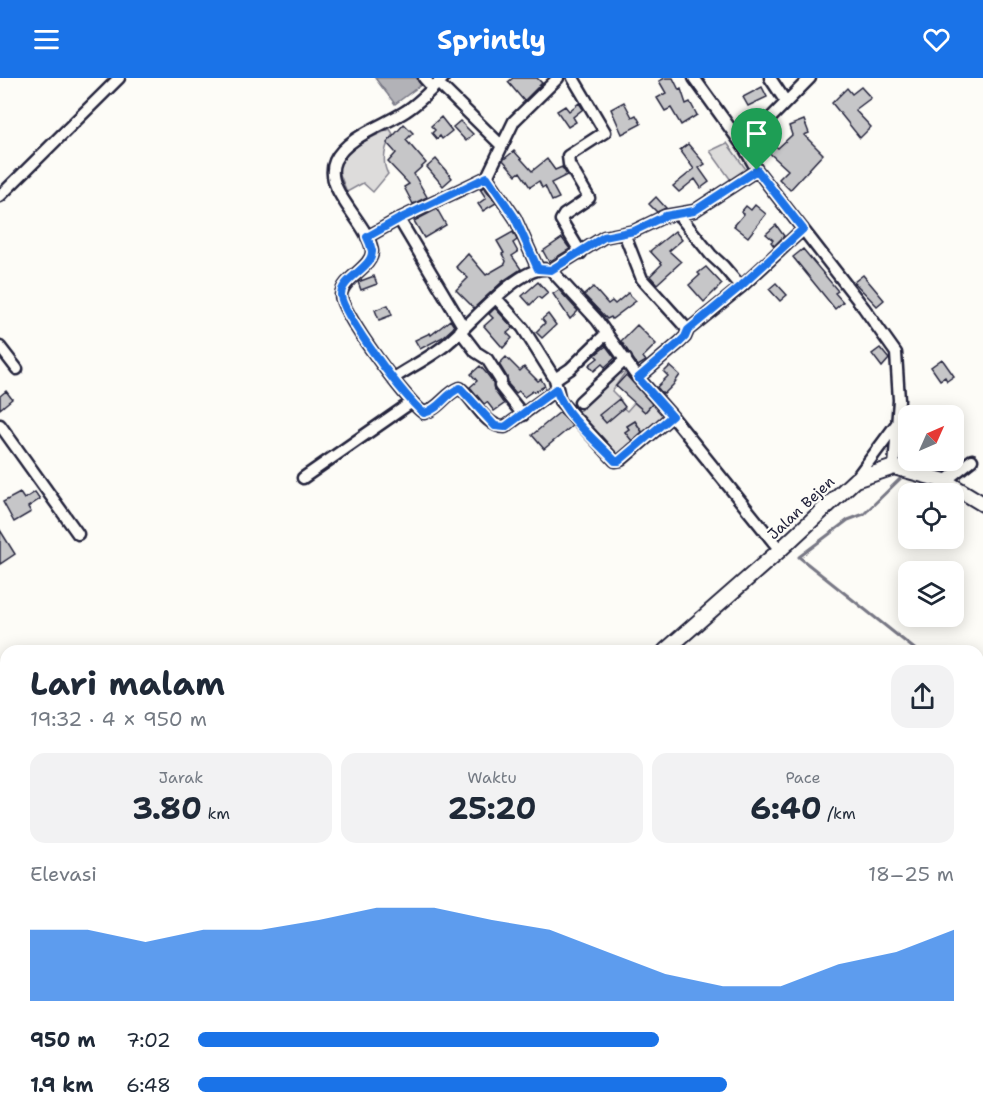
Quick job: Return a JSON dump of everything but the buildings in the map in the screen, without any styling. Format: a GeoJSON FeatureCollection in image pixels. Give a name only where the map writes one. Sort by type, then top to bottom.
{"type":"FeatureCollection","features":[{"type":"Feature","properties":{"kind":"street"},"geometry":{"type":"LineString","coordinates":[[0,196],[119,78]]}},
{"type":"Feature","properties":{"kind":"street"},"geometry":{"type":"LineString","coordinates":[[424,78],[438,83],[502,146]]}},
{"type":"Feature","properties":{"kind":"street"},"geometry":{"type":"LineString","coordinates":[[367,237],[487,177],[514,121],[558,78]]}},
{"type":"Feature","properties":{"kind":"street"},"geometry":{"type":"LineString","coordinates":[[573,78],[605,132],[568,156],[569,164],[589,198],[564,214],[561,220],[581,252]]}},
{"type":"Feature","properties":{"kind":"street"},"geometry":{"type":"LineString","coordinates":[[694,78],[743,146],[757,170],[896,353],[898,405]]}},
{"type":"Feature","properties":{"kind":"street"},"geometry":{"type":"LineString","coordinates":[[770,78],[786,102]]}},
{"type":"Feature","properties":{"kind":"street"},"geometry":{"type":"LineString","coordinates":[[743,146],[810,78]]}},
{"type":"Feature","properties":{"kind":"street"},"geometry":{"type":"LineString","coordinates":[[438,83],[409,109],[360,137],[335,161],[333,172],[341,196],[367,237],[372,252],[371,257],[346,283],[341,293],[343,306],[374,355],[420,411],[429,412],[453,391],[460,388],[495,426],[505,427],[523,415],[608,333]]}},
{"type":"Feature","properties":{"kind":"street"},"geometry":{"type":"LineString","coordinates":[[394,378],[439,350],[523,276],[538,269],[551,270],[604,237],[634,231],[665,216],[694,211],[757,170]]}},
{"type":"Feature","properties":{"kind":"street"},"geometry":{"type":"LineString","coordinates":[[487,177],[515,218],[538,269]]}},
{"type":"Feature","properties":{"kind":"street"},"geometry":{"type":"LineString","coordinates":[[678,214],[711,255],[741,286]]}},
{"type":"Feature","properties":{"kind":"street"},"geometry":{"type":"LineString","coordinates":[[399,219],[462,330],[476,352],[487,359],[501,381],[500,386],[523,415]]}},
{"type":"Feature","properties":{"kind":"street"},"geometry":{"type":"LineString","coordinates":[[638,378],[680,342],[688,330],[741,286],[803,229]]}},
{"type":"Feature","properties":{"kind":"street"},"geometry":{"type":"LineString","coordinates":[[624,233],[642,279],[688,330]]}},
{"type":"Feature","properties":{"kind":"street"},"geometry":{"type":"LineString","coordinates":[[551,270],[608,333],[638,378],[672,416],[780,550]]}},
{"type":"Feature","properties":{"kind":"street"},"geometry":{"type":"LineString","coordinates":[[496,298],[523,328],[556,384],[560,401],[617,462],[672,416]]}},
{"type":"Feature","properties":{"kind":"street"},"geometry":{"type":"LineString","coordinates":[[0,347],[17,369]]}},
{"type":"Feature","properties":{"kind":"street"},"geometry":{"type":"LineString","coordinates":[[580,402],[626,359]]}},
{"type":"Feature","properties":{"kind":"street"},"geometry":{"type":"LineString","coordinates":[[303,478],[412,402]]}},
{"type":"Feature","properties":{"kind":"street"},"geometry":{"type":"LineString","coordinates":[[898,422],[894,467],[945,481],[983,504]]}},
{"type":"Feature","properties":{"kind":"street"},"geometry":{"type":"LineString","coordinates":[[855,480],[898,422]]}},
{"type":"Feature","properties":{"kind":"street"},"geometry":{"type":"LineString","coordinates":[[0,425],[78,534]]}},
{"type":"Feature","properties":{"kind":"street"},"geometry":{"type":"LineString","coordinates":[[945,481],[972,460]]}},
{"type":"Feature","properties":{"kind":"street","name":"Jalan Bejen"},"geometry":{"type":"LineString","coordinates":[[672,645],[780,550],[855,480],[894,467]]}},
{"type":"Feature","properties":{"kind":"shaded area"},"geometry":{"type":"Polygon","coordinates":[[[375,78],[418,78],[422,84],[395,104],[375,78]]]}},
{"type":"Feature","properties":{"kind":"shaded area"},"geometry":{"type":"Polygon","coordinates":[[[390,129],[393,134],[386,148],[384,159],[388,174],[373,192],[363,183],[347,192],[337,167],[341,160],[360,144],[390,129]]]}},
{"type":"Feature","properties":{"kind":"shaded area"},"geometry":{"type":"Polygon","coordinates":[[[727,143],[748,172],[733,183],[710,151],[727,143]]]}},
{"type":"Feature","properties":{"kind":"shaded area"},"geometry":{"type":"Polygon","coordinates":[[[627,365],[629,367],[612,391],[621,400],[618,403],[627,411],[634,403],[645,412],[657,399],[668,416],[646,436],[635,421],[627,426],[629,429],[625,432],[634,444],[617,460],[574,416],[627,365]]]}},
{"type":"Feature","properties":{"kind":"waterway"},"geometry":{"type":"LineString","coordinates":[[903,476],[864,514],[848,520],[799,557],[909,645]]}},
{"type":"Feature","properties":{"kind":"route"},"geometry":{"type":"LineString","coordinates":[[757,170],[803,229],[741,286],[688,330],[680,342],[638,378],[672,416],[617,462],[569,413],[560,401],[556,389],[508,426],[501,428],[488,420],[460,388],[453,391],[429,412],[420,411],[374,355],[343,306],[341,293],[346,283],[371,257],[372,252],[367,237],[487,177],[515,218],[538,269],[551,270],[604,237],[634,231],[665,216],[694,211],[757,170]]}}]}
